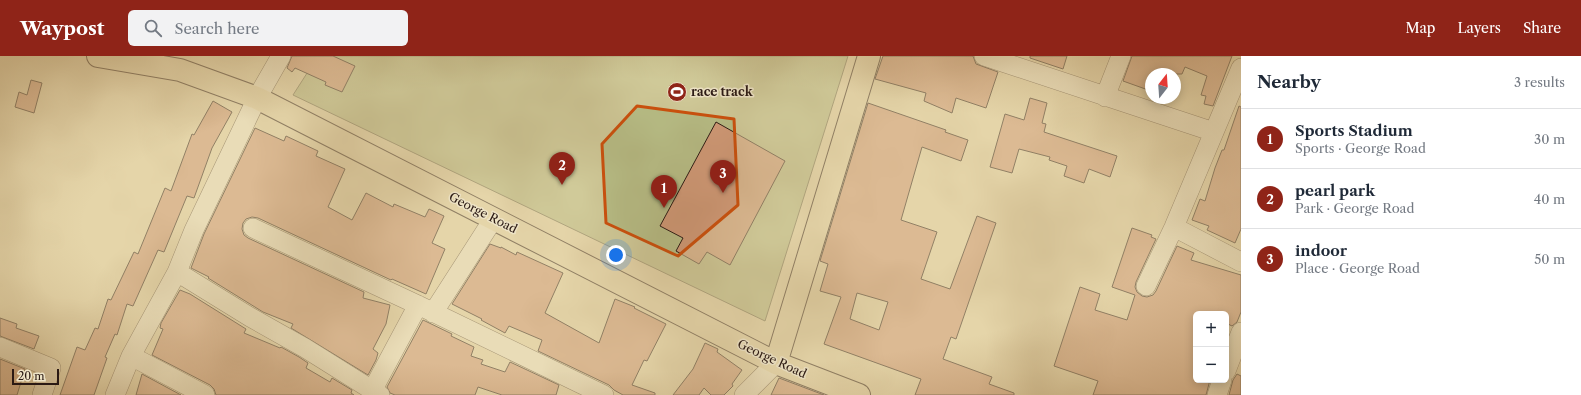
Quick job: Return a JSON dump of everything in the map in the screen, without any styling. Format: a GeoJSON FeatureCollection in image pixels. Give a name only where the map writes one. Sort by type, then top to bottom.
{"type":"FeatureCollection","features":[{"type":"Feature","properties":{"kind":"main road","name":"George Road"},"geometry":{"type":"LineString","coordinates":[[98,56],[180,70],[257,98],[776,363],[859,395]]}},
{"type":"Feature","properties":{"kind":"main road"},"geometry":{"type":"LineString","coordinates":[[776,363],[869,56]]}},
{"type":"Feature","properties":{"kind":"street"},"geometry":{"type":"LineString","coordinates":[[115,395],[131,356],[177,272],[194,230],[257,98],[281,56]]}},
{"type":"Feature","properties":{"kind":"street"},"geometry":{"type":"LineString","coordinates":[[984,56],[1214,132]]}},
{"type":"Feature","properties":{"kind":"street"},"geometry":{"type":"LineString","coordinates":[[1105,97],[1121,56]]}},
{"type":"Feature","properties":{"kind":"street"},"geometry":{"type":"LineString","coordinates":[[1146,286],[1174,227],[1241,68]]}},
{"type":"Feature","properties":{"kind":"street"},"geometry":{"type":"LineString","coordinates":[[177,272],[250,317],[305,348],[376,393],[426,309],[494,218]]}},
{"type":"Feature","properties":{"kind":"street"},"geometry":{"type":"LineString","coordinates":[[1174,227],[1241,262]]}},
{"type":"Feature","properties":{"kind":"street"},"geometry":{"type":"LineString","coordinates":[[253,228],[604,395]]}},
{"type":"Feature","properties":{"kind":"street"},"geometry":{"type":"LineString","coordinates":[[1229,363],[1241,332]]}},
{"type":"Feature","properties":{"kind":"street"},"geometry":{"type":"LineString","coordinates":[[0,347],[51,368],[42,395]]}},
{"type":"Feature","properties":{"kind":"street"},"geometry":{"type":"LineString","coordinates":[[131,356],[205,395]]}},
{"type":"Feature","properties":{"kind":"street"},"geometry":{"type":"LineString","coordinates":[[744,395],[776,363]]}},
{"type":"Feature","properties":{"kind":"street"},"geometry":{"type":"LineString","coordinates":[[1217,395],[1221,383]]}},
{"type":"Feature","properties":{"kind":"highlighted area"},"geometry":{"type":"Polygon","coordinates":[[[637,106],[734,119],[738,205],[678,256],[606,223],[602,144],[637,106]]]}},
{"type":"Feature","properties":{"kind":"green space"},"geometry":{"type":"Polygon","coordinates":[[[318,56],[848,56],[765,321],[293,95],[318,56]]]}},
{"type":"Feature","properties":{"kind":"building"},"geometry":{"type":"Polygon","coordinates":[[[292,56],[333,56],[355,66],[342,92],[325,85],[326,82],[295,68],[292,72],[287,68],[292,56]]]}},
{"type":"Feature","properties":{"kind":"building"},"geometry":{"type":"Polygon","coordinates":[[[883,56],[973,56],[976,64],[998,72],[986,108],[956,98],[952,113],[924,101],[926,93],[875,79],[883,56]]]}},
{"type":"Feature","properties":{"kind":"building"},"geometry":{"type":"Polygon","coordinates":[[[1030,56],[1067,56],[1063,69],[1030,58],[1030,56]]]}},
{"type":"Feature","properties":{"kind":"building"},"geometry":{"type":"Polygon","coordinates":[[[1132,56],[1232,56],[1213,106],[1204,104],[1206,96],[1201,95],[1207,76],[1185,67],[1182,74],[1181,68],[1145,68],[1145,89],[1123,81],[1132,56]]]}},
{"type":"Feature","properties":{"kind":"building"},"geometry":{"type":"Polygon","coordinates":[[[31,80],[42,83],[34,113],[15,107],[19,92],[27,95],[31,80]]]}},
{"type":"Feature","properties":{"kind":"building"},"geometry":{"type":"Polygon","coordinates":[[[1030,98],[1047,103],[1042,123],[1046,124],[1044,132],[1117,156],[1110,177],[1089,169],[1084,183],[1064,176],[1067,166],[1049,160],[1050,157],[1019,149],[1012,173],[990,167],[1005,114],[1024,120],[1030,98]]]}},
{"type":"Feature","properties":{"kind":"building"},"geometry":{"type":"Polygon","coordinates":[[[213,101],[232,112],[212,148],[194,198],[187,196],[164,252],[158,250],[133,306],[127,304],[117,335],[115,334],[105,357],[107,358],[94,395],[60,395],[77,347],[85,350],[95,328],[98,329],[108,299],[111,300],[134,252],[138,254],[165,188],[171,191],[192,134],[194,135],[213,101]]]}},
{"type":"Feature","properties":{"kind":"building"},"geometry":{"type":"Polygon","coordinates":[[[868,103],[946,130],[945,132],[968,140],[961,161],[922,147],[901,220],[937,232],[921,279],[950,289],[977,216],[996,223],[956,339],[951,337],[943,359],[992,377],[989,384],[1014,393],[1014,395],[915,395],[921,379],[824,344],[841,297],[820,291],[828,264],[820,261],[868,103]],[[857,293],[850,319],[879,330],[888,302],[857,293]]]}},
{"type":"Feature","properties":{"kind":"building"},"geometry":{"type":"Polygon","coordinates":[[[1239,106],[1241,107],[1241,229],[1235,243],[1207,230],[1209,226],[1192,220],[1200,199],[1205,201],[1215,168],[1222,150],[1224,150],[1239,106]]]}},
{"type":"Feature","properties":{"kind":"building"},"geometry":{"type":"Polygon","coordinates":[[[716,122],[785,161],[730,265],[707,252],[699,264],[676,251],[683,238],[660,226],[716,122]]]}},
{"type":"Feature","properties":{"kind":"building"},"geometry":{"type":"Polygon","coordinates":[[[255,128],[284,141],[286,136],[318,151],[316,156],[345,169],[328,207],[352,220],[366,193],[393,207],[394,204],[425,217],[429,209],[444,216],[432,243],[445,249],[426,294],[392,279],[391,280],[258,218],[252,217],[246,219],[243,223],[242,229],[244,235],[248,238],[364,292],[363,298],[390,305],[386,324],[373,349],[378,353],[376,360],[368,375],[291,328],[293,324],[263,312],[208,278],[209,277],[191,268],[204,234],[255,128]]]}},
{"type":"Feature","properties":{"kind":"building"},"geometry":{"type":"Polygon","coordinates":[[[1132,228],[1152,235],[1151,237],[1156,239],[1136,282],[1135,287],[1137,292],[1142,296],[1147,297],[1153,295],[1156,291],[1177,246],[1194,253],[1191,260],[1241,275],[1241,312],[1237,322],[1232,326],[1229,324],[1229,311],[1193,311],[1193,383],[1209,383],[1206,395],[1093,395],[1098,381],[1054,366],[1080,287],[1100,294],[1095,310],[1127,320],[1135,295],[1112,287],[1132,228]]]}},
{"type":"Feature","properties":{"kind":"building"},"geometry":{"type":"Polygon","coordinates":[[[490,244],[501,247],[516,255],[517,252],[563,273],[545,313],[599,343],[615,299],[635,307],[634,308],[666,324],[647,361],[644,360],[632,385],[655,393],[655,395],[623,395],[609,385],[538,351],[542,340],[509,326],[505,333],[481,320],[482,319],[452,304],[490,244]]]}},
{"type":"Feature","properties":{"kind":"building"},"geometry":{"type":"Polygon","coordinates":[[[180,290],[190,294],[246,329],[244,333],[280,348],[281,347],[299,357],[308,363],[306,368],[330,382],[332,378],[352,390],[351,393],[354,395],[216,395],[214,389],[210,385],[152,355],[163,329],[160,328],[161,323],[180,290]]]}},
{"type":"Feature","properties":{"kind":"building"},"geometry":{"type":"Polygon","coordinates":[[[0,318],[17,324],[16,328],[39,336],[34,349],[0,336],[0,318]]]}},
{"type":"Feature","properties":{"kind":"building"},"geometry":{"type":"Polygon","coordinates":[[[423,320],[474,347],[471,356],[483,360],[481,364],[505,372],[510,362],[559,385],[556,395],[502,395],[478,387],[475,395],[395,395],[390,393],[387,387],[423,320]]]}},
{"type":"Feature","properties":{"kind":"building"},"geometry":{"type":"Polygon","coordinates":[[[705,343],[718,349],[717,352],[742,370],[732,384],[733,386],[724,395],[711,395],[704,388],[699,395],[673,395],[693,369],[705,343]]]}},
{"type":"Feature","properties":{"kind":"building"},"geometry":{"type":"Polygon","coordinates":[[[0,359],[25,369],[17,395],[0,395],[0,359]]]}},
{"type":"Feature","properties":{"kind":"building"},"geometry":{"type":"Polygon","coordinates":[[[142,374],[181,395],[136,395],[142,374]]]}},
{"type":"Feature","properties":{"kind":"building"},"geometry":{"type":"Polygon","coordinates":[[[1237,374],[1241,376],[1241,395],[1229,395],[1233,380],[1237,374]]]}},
{"type":"Feature","properties":{"kind":"building"},"geometry":{"type":"Polygon","coordinates":[[[779,378],[824,395],[771,395],[779,378]]]}},
{"type":"Feature","properties":{"kind":"place","name":"race track"},"geometry":{"type":"Point","coordinates":[677,92]}},
{"type":"Feature","properties":{"kind":"place","name":"pearl park"},"geometry":{"type":"Point","coordinates":[562,185]}},
{"type":"Feature","properties":{"kind":"place","name":"indoor"},"geometry":{"type":"Point","coordinates":[723,193]}},
{"type":"Feature","properties":{"kind":"place","name":"Sports Stadium"},"geometry":{"type":"Point","coordinates":[664,208]}}]}
